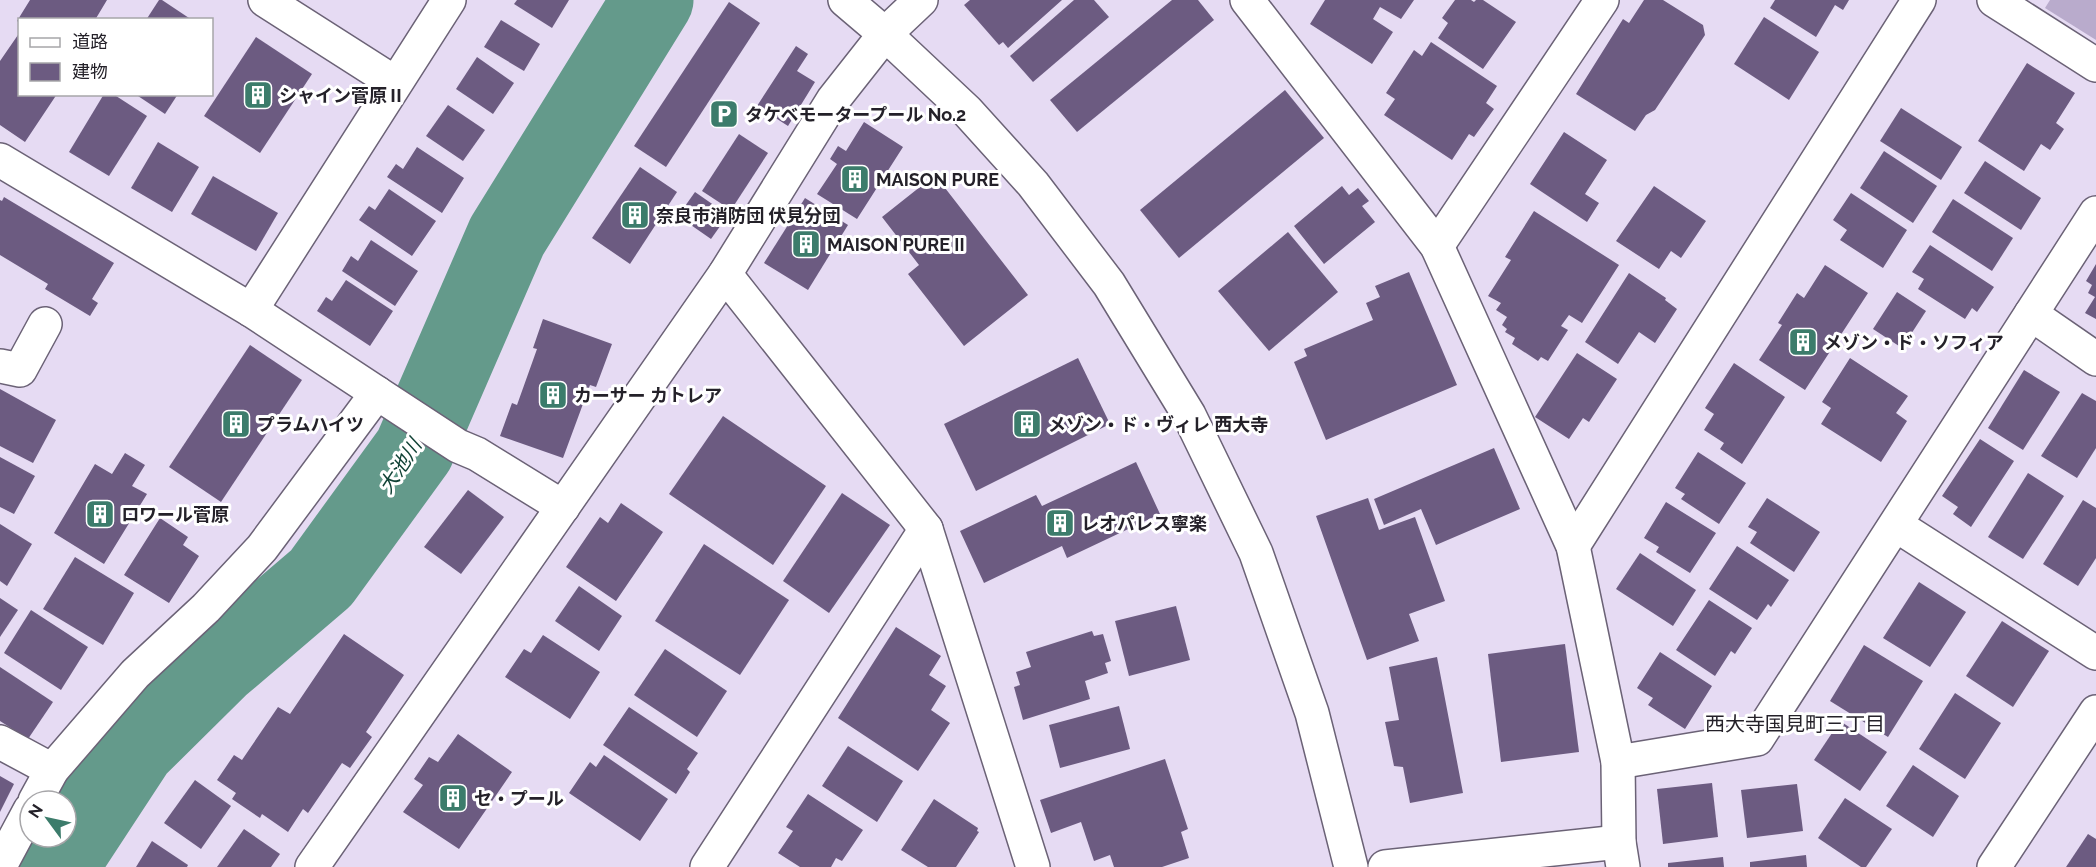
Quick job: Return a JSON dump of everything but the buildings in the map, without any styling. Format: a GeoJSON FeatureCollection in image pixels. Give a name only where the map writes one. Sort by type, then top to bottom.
{"type":"FeatureCollection","features":[{"type":"Feature","properties":{"kind":"street"},"geometry":{"type":"LineString","coordinates":[[265,0],[394,83]]}},
{"type":"Feature","properties":{"kind":"street"},"geometry":{"type":"LineString","coordinates":[[251,310],[449,0]]}},
{"type":"Feature","properties":{"kind":"street"},"geometry":{"type":"LineString","coordinates":[[845,0],[967,111],[1033,184],[1109,284],[1189,416],[1256,553],[1312,713],[1351,867]]}},
{"type":"Feature","properties":{"kind":"street"},"geometry":{"type":"LineString","coordinates":[[312,867],[725,274],[833,100],[885,34],[921,0]]}},
{"type":"Feature","properties":{"kind":"street"},"geometry":{"type":"LineString","coordinates":[[1437,246],[1602,0]]}},
{"type":"Feature","properties":{"kind":"street"},"geometry":{"type":"LineString","coordinates":[[1573,546],[1919,0]]}},
{"type":"Feature","properties":{"kind":"street"},"geometry":{"type":"LineString","coordinates":[[1994,0],[2096,65]]}},
{"type":"Feature","properties":{"kind":"street"},"geometry":{"type":"LineString","coordinates":[[1265,8],[1437,246],[1573,546],[1618,762],[1621,855],[1385,867]]}},
{"type":"Feature","properties":{"kind":"street"},"geometry":{"type":"LineString","coordinates":[[0,160],[251,310],[458,446],[477,454],[563,507]]}},
{"type":"Feature","properties":{"kind":"street"},"geometry":{"type":"LineString","coordinates":[[1618,762],[1757,739],[2096,213]]}},
{"type":"Feature","properties":{"kind":"street"},"geometry":{"type":"LineString","coordinates":[[725,274],[926,529],[1033,867]]}},
{"type":"Feature","properties":{"kind":"street"},"geometry":{"type":"LineString","coordinates":[[2031,314],[2096,359]]}},
{"type":"Feature","properties":{"kind":"street"},"geometry":{"type":"LineString","coordinates":[[0,366],[20,369],[45,324]]}},
{"type":"Feature","properties":{"kind":"street"},"geometry":{"type":"LineString","coordinates":[[42,789],[52,770],[135,674],[206,608],[262,548],[377,393]]}},
{"type":"Feature","properties":{"kind":"street"},"geometry":{"type":"LineString","coordinates":[[1896,525],[2096,653]]}},
{"type":"Feature","properties":{"kind":"street"},"geometry":{"type":"LineString","coordinates":[[707,867],[926,529]]}},
{"type":"Feature","properties":{"kind":"street"},"geometry":{"type":"LineString","coordinates":[[1994,867],[2096,712]]}},
{"type":"Feature","properties":{"kind":"street"},"geometry":{"type":"LineString","coordinates":[[0,742],[52,770]]}},
{"type":"Feature","properties":{"kind":"street"},"geometry":{"type":"LineString","coordinates":[[0,866],[18,832]]}},
{"type":"Feature","properties":{"kind":"shaded area"},"geometry":{"type":"Polygon","coordinates":[[[2050,0],[2096,0],[2096,40],[2045,8],[2050,0]]]}},
{"type":"Feature","properties":{"kind":"waterway","name":"大池川"},"geometry":{"type":"LineString","coordinates":[[57,867],[135,748],[219,665],[321,578],[414,450],[507,236],[653,0]]}},
{"type":"Feature","properties":{"kind":"place","name":"シャイン菅原Ⅱ"},"geometry":{"type":"Point","coordinates":[258,95]}},
{"type":"Feature","properties":{"kind":"place","name":"タケベモータープール No.2"},"geometry":{"type":"Point","coordinates":[724,114]}},
{"type":"Feature","properties":{"kind":"place","name":"MAISON PURE"},"geometry":{"type":"Point","coordinates":[855,179]}},
{"type":"Feature","properties":{"kind":"place","name":"奈良市消防団 伏見分団"},"geometry":{"type":"Point","coordinates":[635,215]}},
{"type":"Feature","properties":{"kind":"place","name":"MAISON PURE II"},"geometry":{"type":"Point","coordinates":[806,244]}},
{"type":"Feature","properties":{"kind":"place","name":"メゾン・ド・ソフィア"},"geometry":{"type":"Point","coordinates":[1803,342]}},
{"type":"Feature","properties":{"kind":"place","name":"カーサー カトレア"},"geometry":{"type":"Point","coordinates":[553,395]}},
{"type":"Feature","properties":{"kind":"place","name":"プラムハイツ"},"geometry":{"type":"Point","coordinates":[236,424]}},
{"type":"Feature","properties":{"kind":"place","name":"メゾン・ド・ヴィレ 西大寺"},"geometry":{"type":"Point","coordinates":[1027,424]}},
{"type":"Feature","properties":{"kind":"place","name":"ロワール菅原"},"geometry":{"type":"Point","coordinates":[100,514]}},
{"type":"Feature","properties":{"kind":"place","name":"レオパレス寧楽"},"geometry":{"type":"Point","coordinates":[1060,523]}},
{"type":"Feature","properties":{"kind":"place","name":"セ・プール"},"geometry":{"type":"Point","coordinates":[453,798]}},
{"type":"Feature","properties":{"kind":"district","name":"西大寺国見町三丁目"},"geometry":{"type":"Point","coordinates":[1795,724]}}]}
